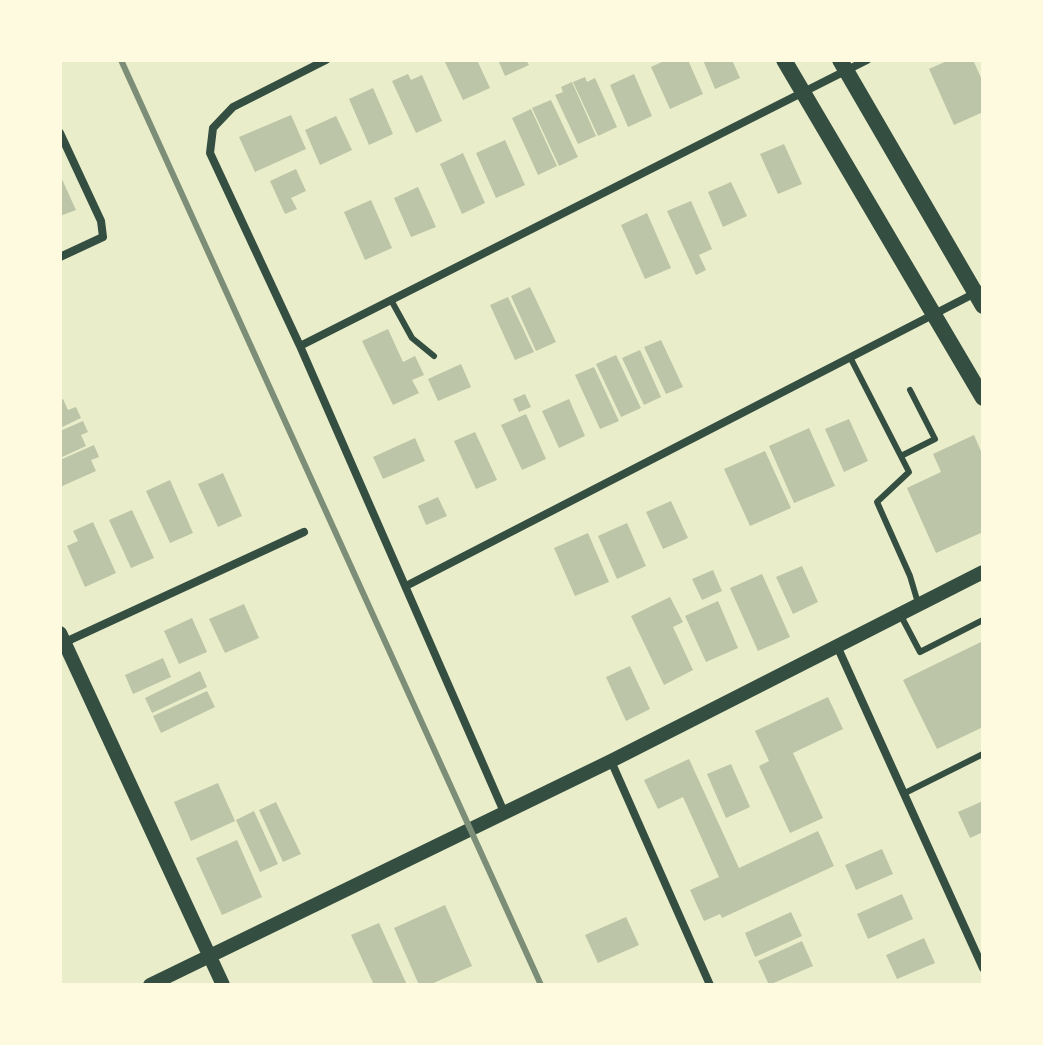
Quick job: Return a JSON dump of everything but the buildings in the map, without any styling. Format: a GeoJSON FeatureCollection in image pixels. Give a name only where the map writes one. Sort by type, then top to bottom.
{"type":"FeatureCollection","features":[{"type":"Feature","properties":{"kind":"main road"},"geometry":{"type":"LineString","coordinates":[[784,60],[983,398]]}},
{"type":"Feature","properties":{"kind":"main road"},"geometry":{"type":"LineString","coordinates":[[843,66],[981,296]]}},
{"type":"Feature","properties":{"kind":"street"},"geometry":{"type":"LineString","coordinates":[[326,60],[233,107],[213,128],[210,153],[300,346],[504,812]]}},
{"type":"Feature","properties":{"kind":"street"},"geometry":{"type":"LineString","coordinates":[[300,346],[802,93],[843,66],[867,60]]}},
{"type":"Feature","properties":{"kind":"street"},"geometry":{"type":"LineString","coordinates":[[60,133],[101,221],[103,237],[60,257]]}},
{"type":"Feature","properties":{"kind":"street"},"geometry":{"type":"LineString","coordinates":[[406,586],[935,314],[981,296]]}},
{"type":"Feature","properties":{"kind":"street"},"geometry":{"type":"LineString","coordinates":[[223,985],[61,640],[304,532]]}},
{"type":"Feature","properties":{"kind":"street"},"geometry":{"type":"LineString","coordinates":[[150,985],[611,761],[918,603],[982,574]]}},
{"type":"Feature","properties":{"kind":"street"},"geometry":{"type":"LineString","coordinates":[[837,646],[983,968]]}},
{"type":"Feature","properties":{"kind":"street"},"geometry":{"type":"LineString","coordinates":[[611,761],[710,985]]}},
{"type":"Feature","properties":{"kind":"lane"},"geometry":{"type":"LineString","coordinates":[[391,300],[412,338],[434,356]]}},
{"type":"Feature","properties":{"kind":"lane"},"geometry":{"type":"LineString","coordinates":[[851,359],[909,472],[877,502],[910,576],[918,603]]}},
{"type":"Feature","properties":{"kind":"lane"},"geometry":{"type":"LineString","coordinates":[[901,456],[935,439],[910,390]]}},
{"type":"Feature","properties":{"kind":"lane"},"geometry":{"type":"LineString","coordinates":[[900,614],[920,652],[983,620]]}},
{"type":"Feature","properties":{"kind":"lane"},"geometry":{"type":"LineString","coordinates":[[905,793],[983,754]]}},
{"type":"Feature","properties":{"kind":"railway"},"geometry":{"type":"LineString","coordinates":[[121,60],[541,985]]}}]}
